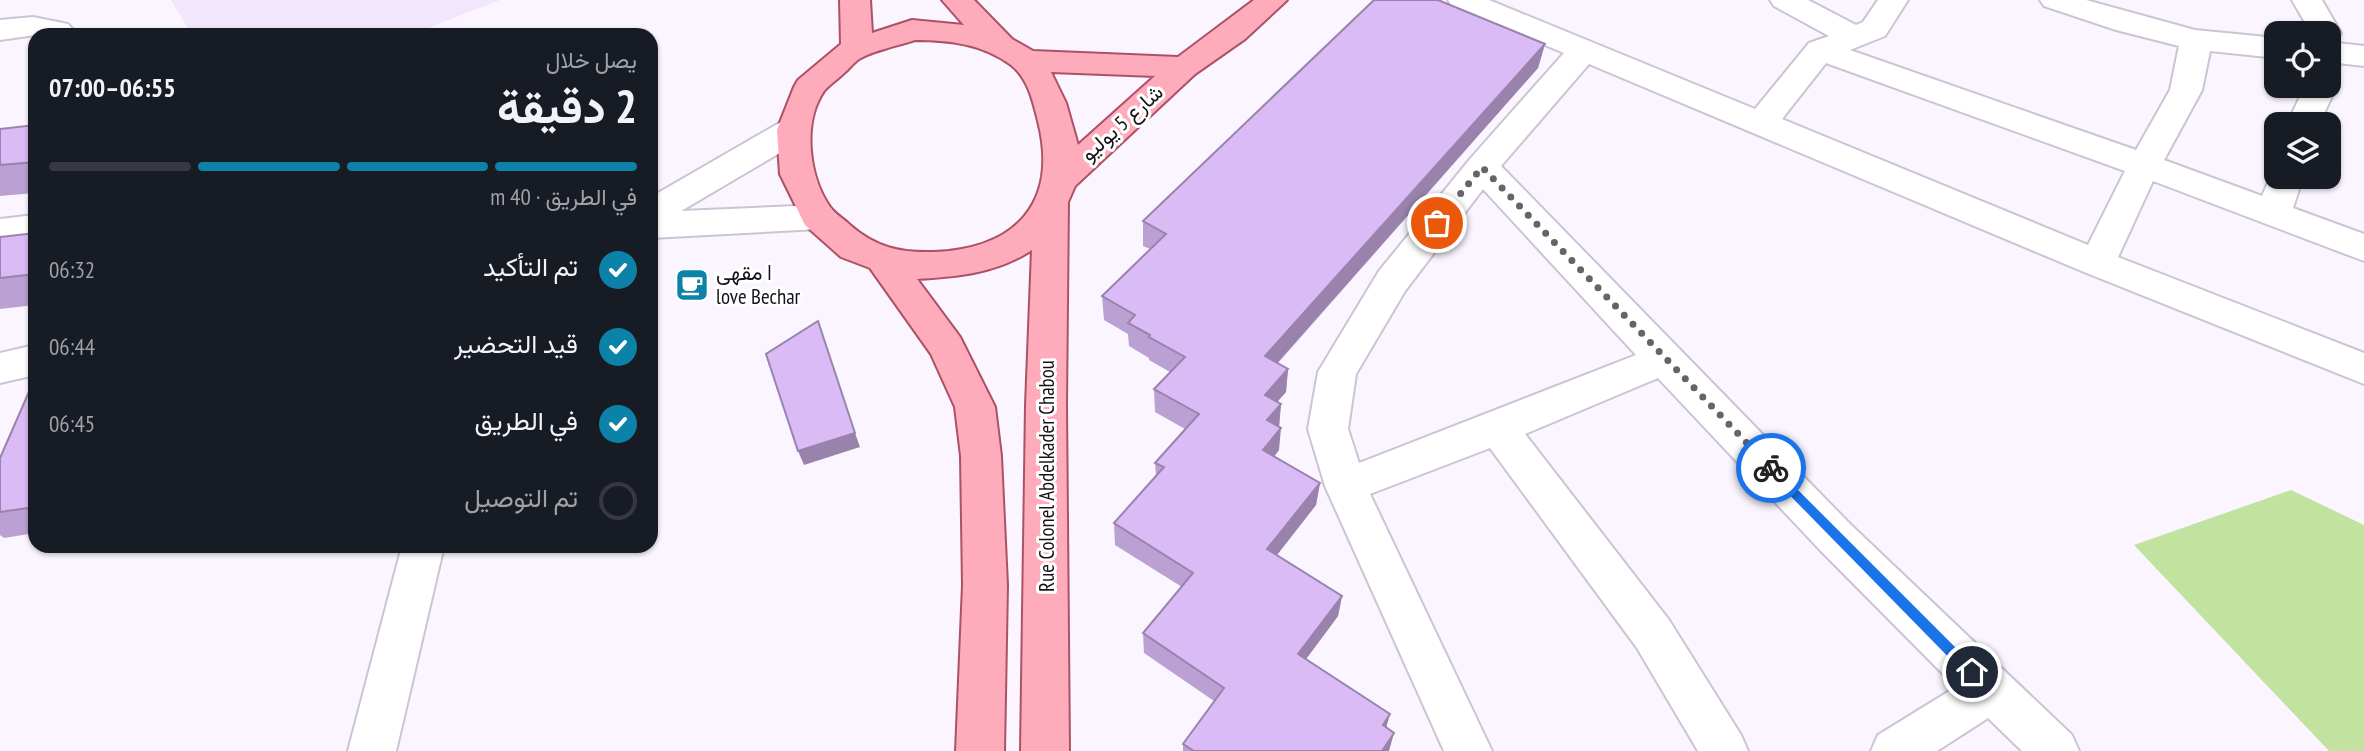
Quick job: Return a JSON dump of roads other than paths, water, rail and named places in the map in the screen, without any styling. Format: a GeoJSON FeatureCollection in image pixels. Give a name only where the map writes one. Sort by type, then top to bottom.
{"type":"FeatureCollection","features":[{"type":"Feature","properties":{"kind":"main road"},"geometry":{"type":"LineString","coordinates":[[855,0],[857,45]]}},
{"type":"Feature","properties":{"kind":"main road"},"geometry":{"type":"LineString","coordinates":[[957,0],[1014,54]]}},
{"type":"Feature","properties":{"kind":"main road","name":"شارع 5 يوليو"},"geometry":{"type":"LineString","coordinates":[[885,263],[920,268],[957,265],[992,256],[1027,235],[1056,190],[1184,67],[1234,32],[1272,0]]}},
{"type":"Feature","properties":{"kind":"main road","name":"شارع 5 يوليو"},"geometry":{"type":"LineString","coordinates":[[793,130],[797,111],[809,86],[827,64],[857,45],[887,34],[932,30],[975,37],[1014,54],[1184,67]]}},
{"type":"Feature","properties":{"kind":"main road","name":"Rue Colonel Abdelkader Chabou"},"geometry":{"type":"LineString","coordinates":[[1014,54],[1050,99],[1062,154],[1056,190],[1046,405],[1045,751]]}},
{"type":"Feature","properties":{"kind":"main road"},"geometry":{"type":"LineString","coordinates":[[793,130],[797,182],[808,203],[849,245],[885,263],[947,347],[975,407],[981,456],[985,585],[980,751]]}},
{"type":"Feature","properties":{"kind":"street"},"geometry":{"type":"LineString","coordinates":[[1463,0],[2097,263],[2364,369]]}},
{"type":"Feature","properties":{"kind":"street"},"geometry":{"type":"LineString","coordinates":[[1538,0],[1570,46]]}},
{"type":"Feature","properties":{"kind":"street"},"geometry":{"type":"LineString","coordinates":[[1785,0],[1856,37]]}},
{"type":"Feature","properties":{"kind":"street"},"geometry":{"type":"LineString","coordinates":[[1761,123],[1820,50],[1874,29],[1893,0]]}},
{"type":"Feature","properties":{"kind":"street"},"geometry":{"type":"LineString","coordinates":[[2055,0],[2127,23],[2194,40],[2264,47]]}},
{"type":"Feature","properties":{"kind":"street"},"geometry":{"type":"LineString","coordinates":[[2308,0],[2320,21]]}},
{"type":"Feature","properties":{"kind":"street"},"geometry":{"type":"LineString","coordinates":[[0,30],[28,28]]}},
{"type":"Feature","properties":{"kind":"street"},"geometry":{"type":"LineString","coordinates":[[31,28],[50,28]]}},
{"type":"Feature","properties":{"kind":"street"},"geometry":{"type":"LineString","coordinates":[[2097,263],[2144,165],[2188,89],[2196,61],[2194,40]]}},
{"type":"Feature","properties":{"kind":"street"},"geometry":{"type":"LineString","coordinates":[[1468,751],[1346,486],[1328,429],[1337,372],[1392,281],[1482,167],[1570,46]]}},
{"type":"Feature","properties":{"kind":"street"},"geometry":{"type":"LineString","coordinates":[[1820,50],[2144,165],[2364,248]]}},
{"type":"Feature","properties":{"kind":"street"},"geometry":{"type":"LineString","coordinates":[[658,209],[793,130]]}},
{"type":"Feature","properties":{"kind":"street"},"geometry":{"type":"LineString","coordinates":[[1482,167],[1665,359],[1990,691],[2056,751]]}},
{"type":"Feature","properties":{"kind":"street"},"geometry":{"type":"LineString","coordinates":[[2273,215],[2282,189]]}},
{"type":"Feature","properties":{"kind":"street"},"geometry":{"type":"LineString","coordinates":[[658,225],[819,217]]}},
{"type":"Feature","properties":{"kind":"street"},"geometry":{"type":"LineString","coordinates":[[0,232],[28,229]]}},
{"type":"Feature","properties":{"kind":"street"},"geometry":{"type":"LineString","coordinates":[[1346,486],[1498,428],[1665,359]]}},
{"type":"Feature","properties":{"kind":"street"},"geometry":{"type":"LineString","coordinates":[[0,368],[28,362]]}},
{"type":"Feature","properties":{"kind":"street"},"geometry":{"type":"LineString","coordinates":[[1498,428],[1653,634],[1724,751]]}},
{"type":"Feature","properties":{"kind":"street"},"geometry":{"type":"LineString","coordinates":[[372,751],[421,553]]}},
{"type":"Feature","properties":{"kind":"street"},"geometry":{"type":"LineString","coordinates":[[1895,751],[1990,691]]}},
{"type":"Feature","properties":{"kind":"place","name":"مقهى I love Bechar"},"geometry":{"type":"Point","coordinates":[692,285]}}]}
